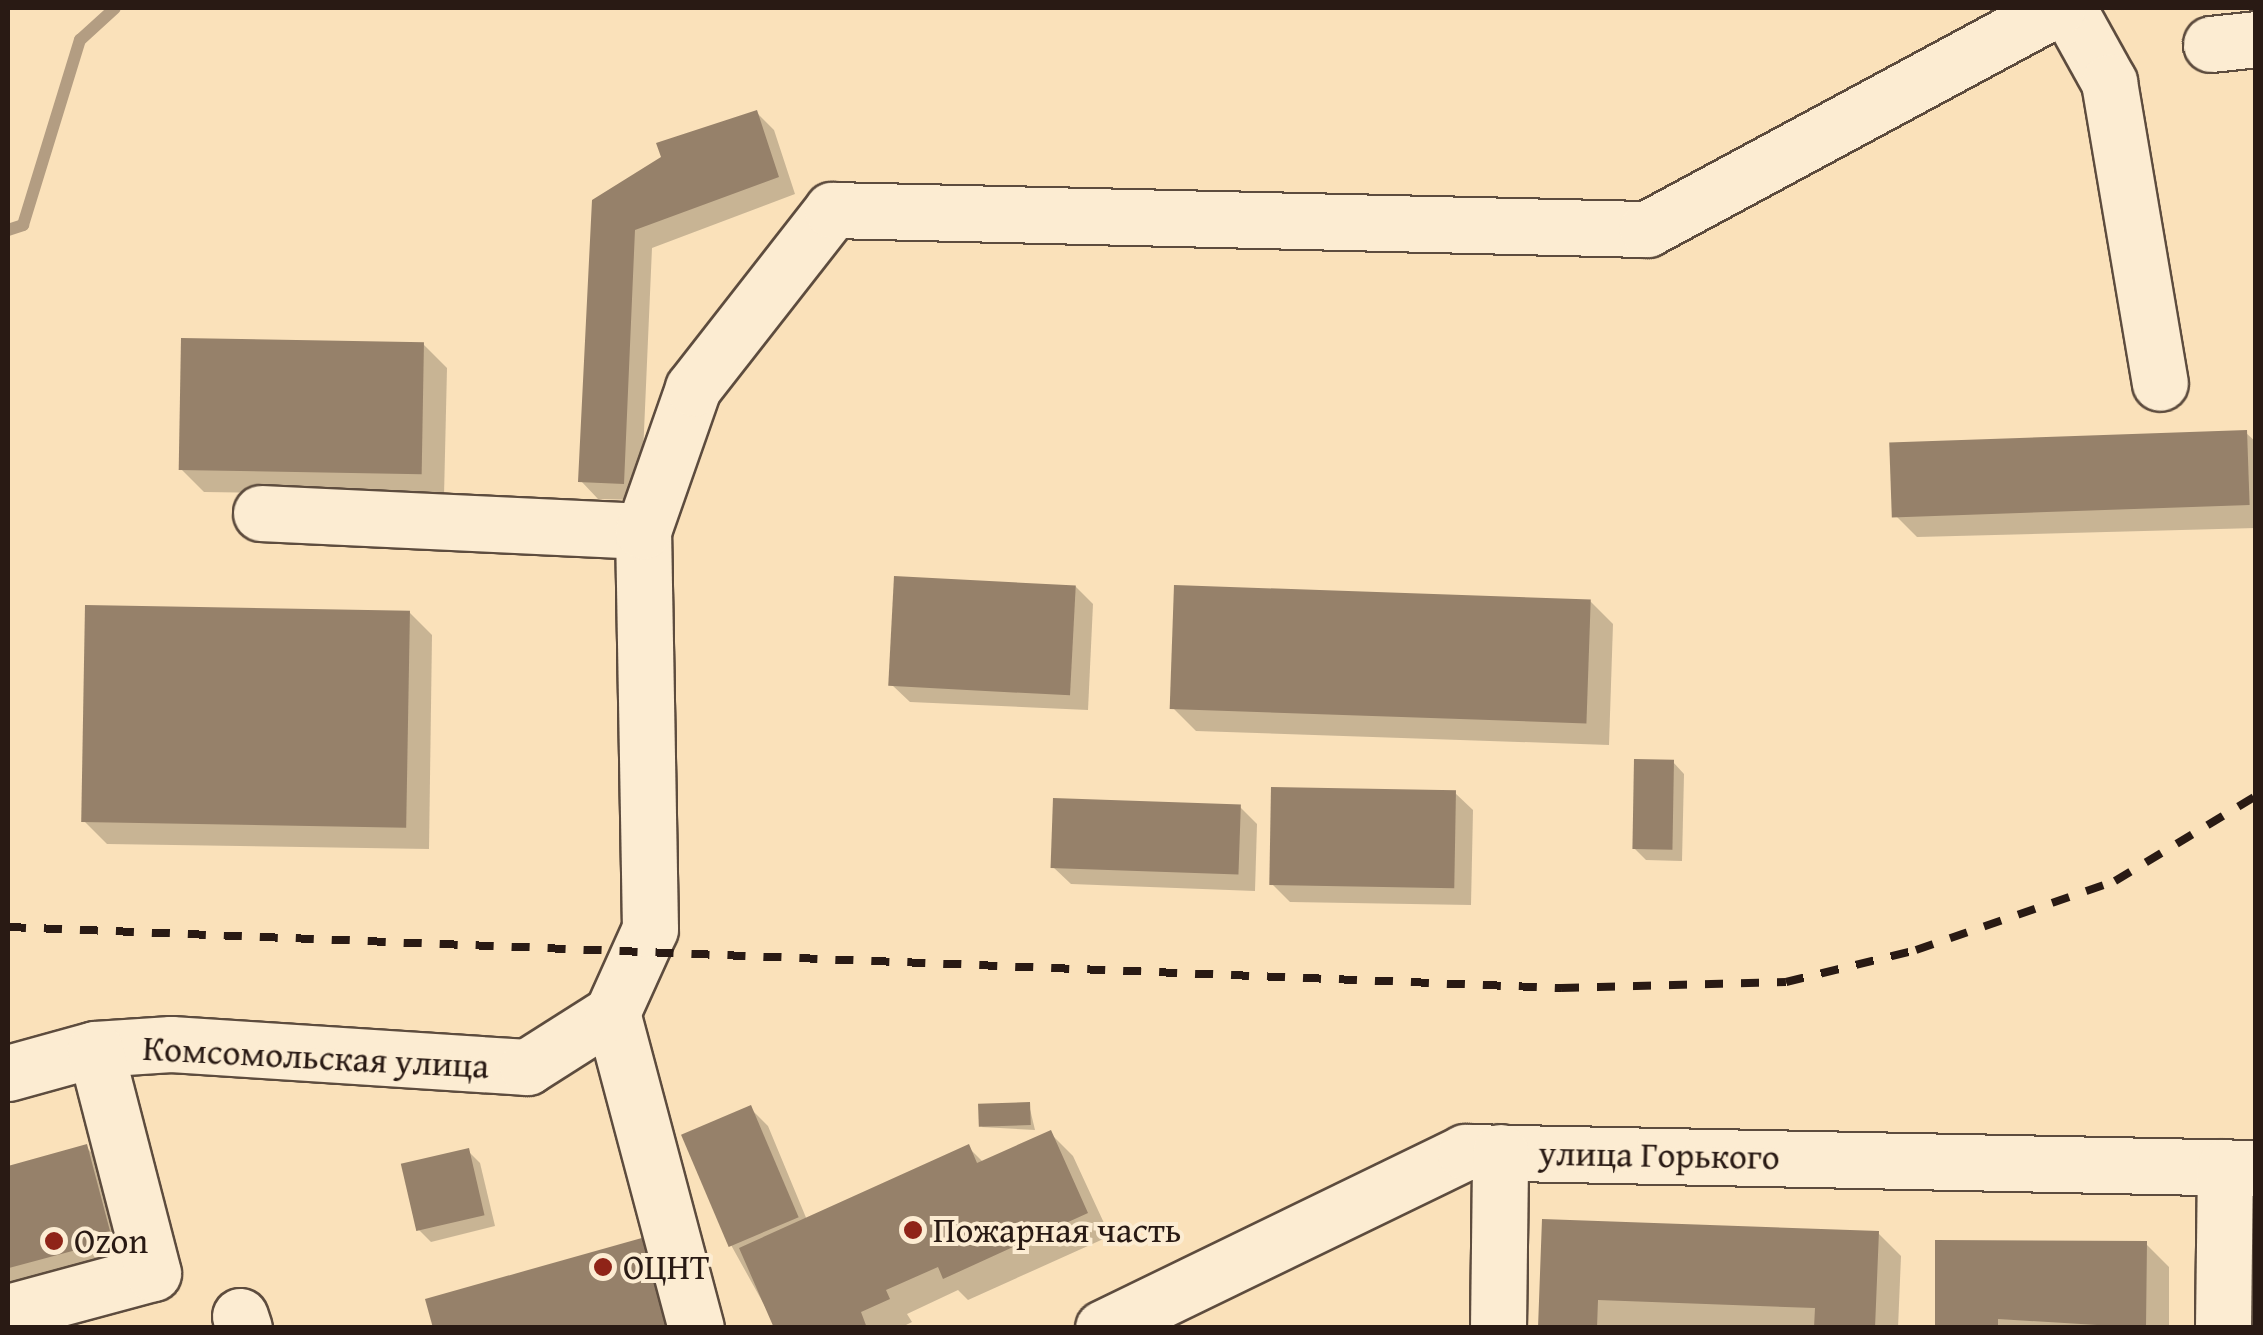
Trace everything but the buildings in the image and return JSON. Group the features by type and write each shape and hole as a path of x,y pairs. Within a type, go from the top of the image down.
{"street":[{"path":"696,1328 612,1013 650,929 642,530 692,388 754,298 832,210 1646,229 2057,8"},
{"path":"2068,8 2109,82 2160,383"},
{"path":"261,512 642,530"},
{"name":"Комсомольская улица","path":"8,1073 96,1049 171,1044 528,1067 612,1013"},
{"path":"8,1312 153,1273 96,1049"},
{"name":"улица Горького","path":"1104,1328 1466,1152 2240,1168"},
{"path":"1498,1328 1500,1152"},
{"path":"2223,1328 2240,1168"}],"waterway":[{"path":"8,230 23,225 80,40 115,8"}],"railway":[{"path":"8,927 1561,988 1786,982 1916,950 2115,881 2256,796"}],"place":[{"name":"Пожарная часть","path":"913,1230"},
{"name":"Ozon","path":"54,1241"},
{"name":"ОЦНТ","path":"603,1267"}]}
